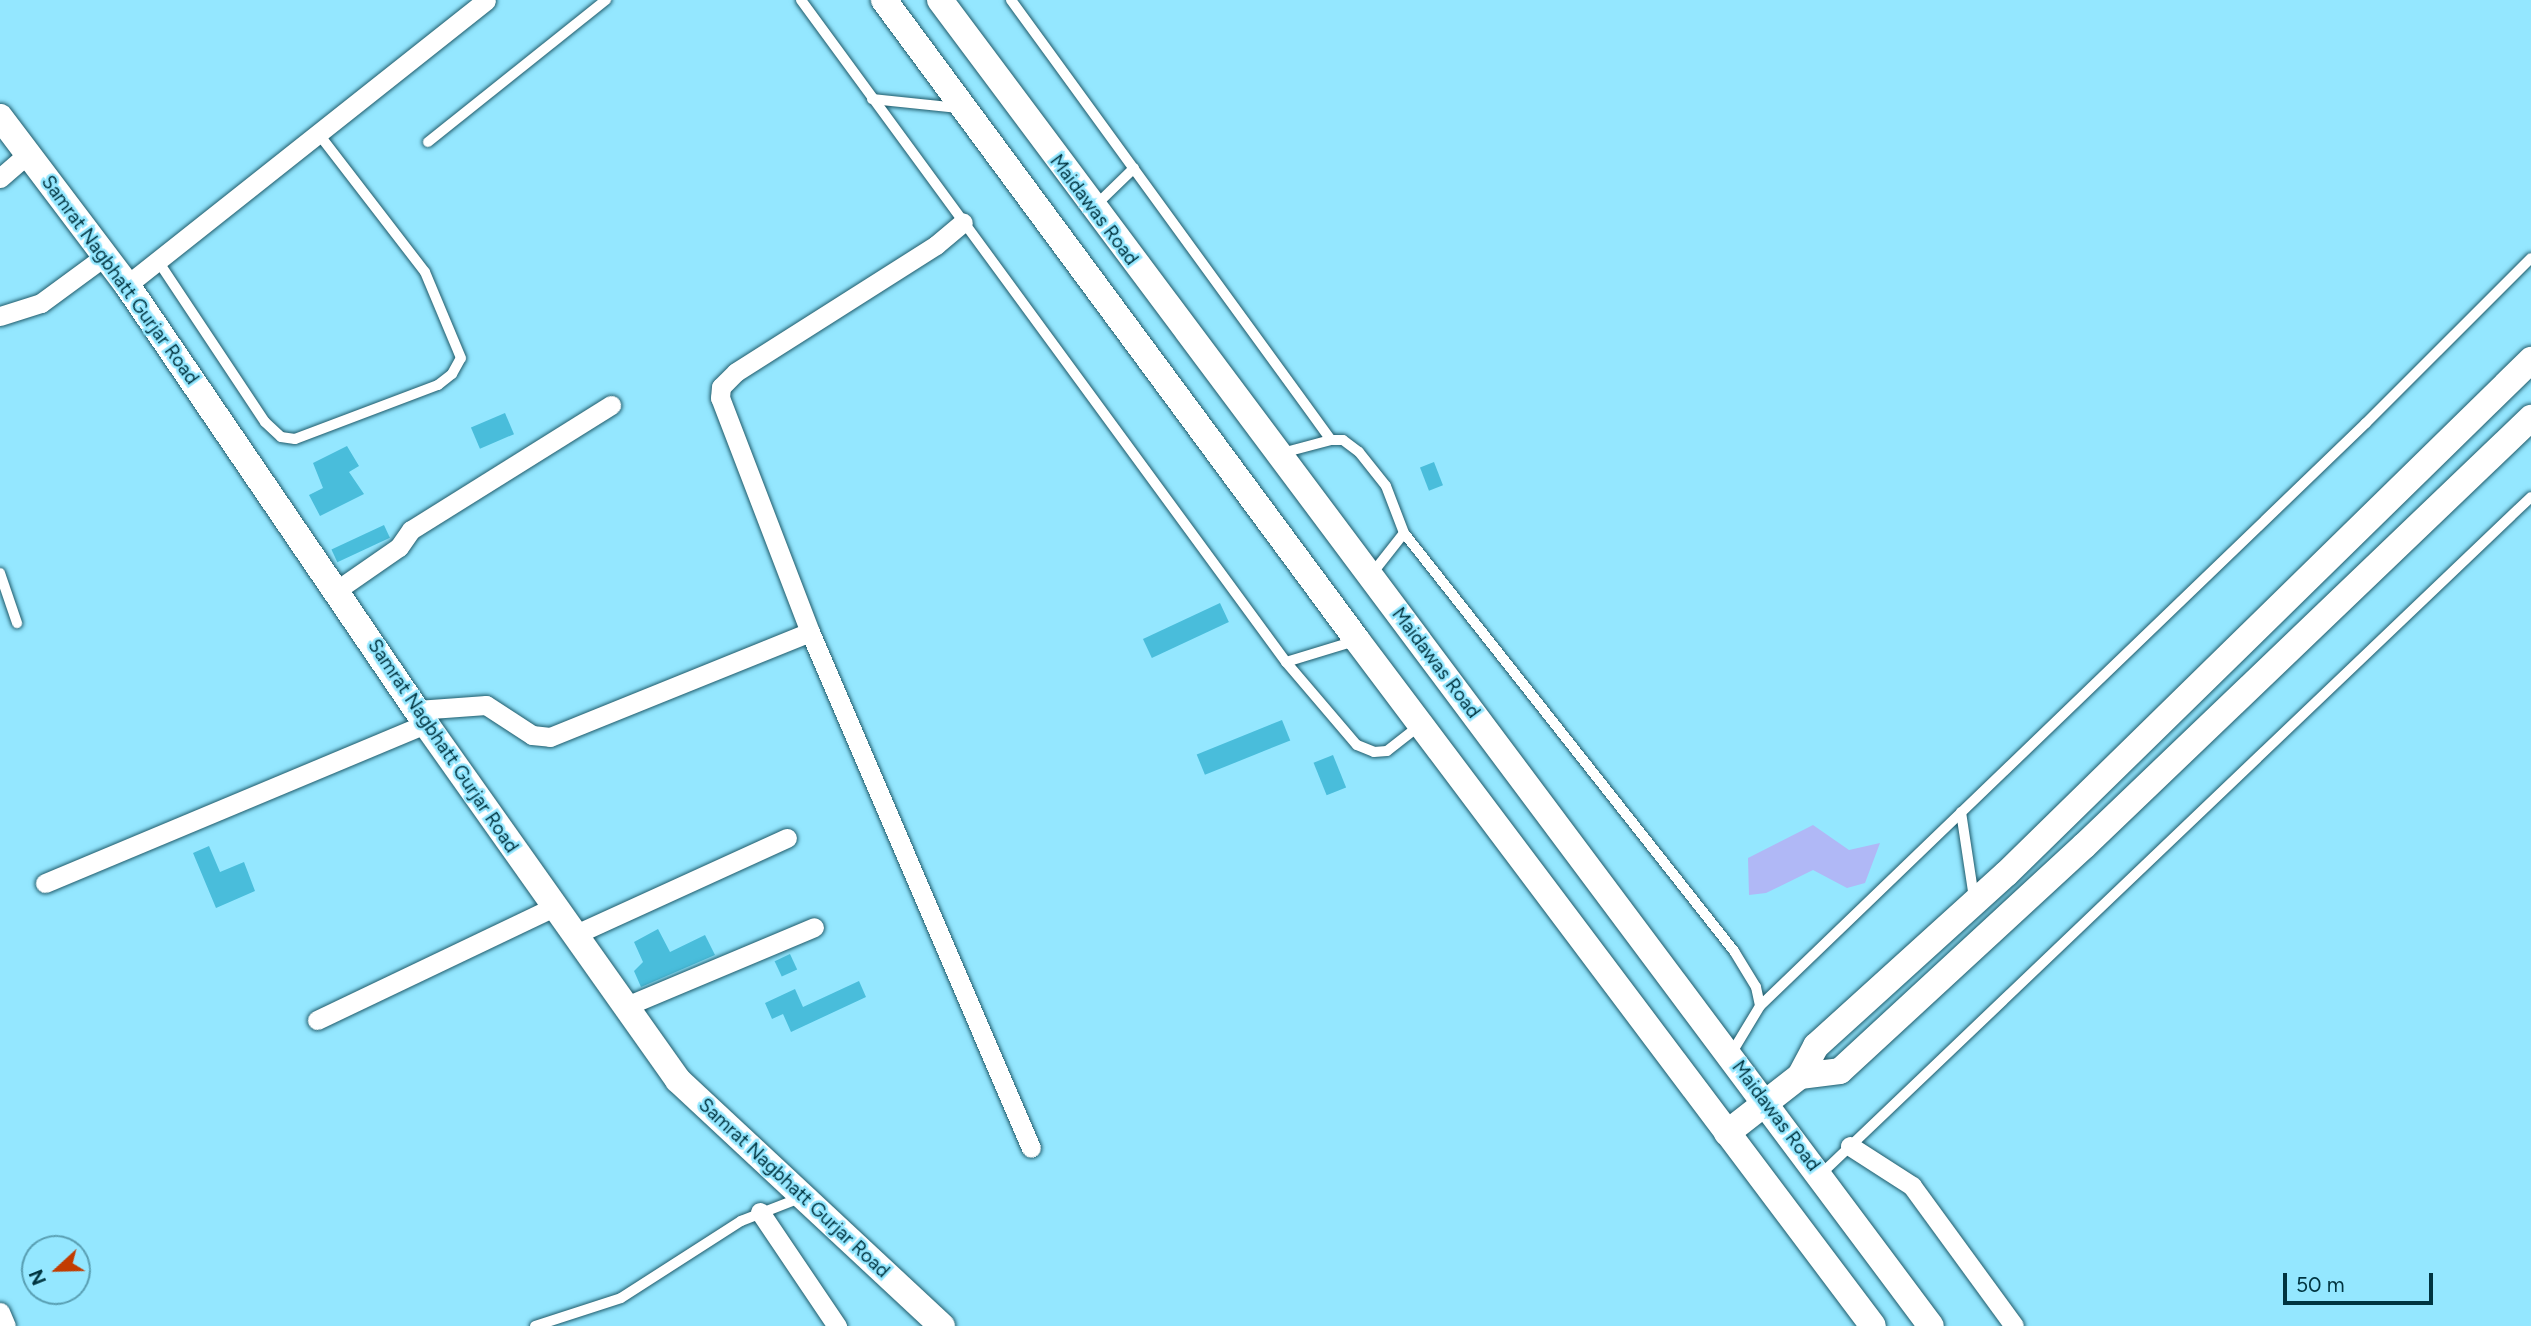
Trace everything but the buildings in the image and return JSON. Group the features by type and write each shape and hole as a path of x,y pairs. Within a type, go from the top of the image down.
{"street":[{"path":"127,285 486,0"},
{"path":"884,0 1357,640 1423,723 1872,1326"},
{"name":"Maidawas Road","path":"940,0 1931,1326"},
{"name":"Samrat Nagbhatt Gurjar Road","path":"0,117 127,285 338,590 421,717 678,1080 942,1326"},
{"path":"0,178 28,154"},
{"path":"963,222 936,245 736,372 721,387 720,398 810,632 1031,1148"},
{"path":"0,316 41,303 105,256"},
{"path":"1801,1076 1816,1046 1975,903 2531,360"},
{"path":"338,590 399,547 411,530 611,405"},
{"path":"1727,1133 1765,1101 1801,1076 1840,1071 2084,846 2531,418"},
{"path":"45,883 421,717 486,705 532,735 550,737 810,632"},
{"path":"574,935 787,838"},
{"path":"317,1020 554,907"},
{"path":"624,1007 814,927"},
{"path":"1850,1146 1912,1186 2014,1326"},
{"path":"760,1212 837,1326"},
{"path":"0,1312 6,1326"}],"lane":[{"path":"428,142 606,0"},
{"path":"801,0 1286,662 1357,745 1374,752 1387,751 1423,723"},
{"path":"1011,0 1331,440"},
{"path":"872,99 963,108"},
{"path":"158,261 265,422 281,437 295,439 438,385 452,374 461,358 425,272 318,133"},
{"path":"1093,208 1134,168"},
{"path":"1731,1055 1760,1006 2367,423 2531,258"},
{"path":"1278,454 1331,440 1343,440 1359,452 1386,486 1404,533 1734,951 1756,987 1760,1006"},
{"path":"1820,1175 2531,497"},
{"path":"1370,576 1404,533"},
{"path":"0,573 17,624"},
{"path":"1286,662 1357,640"},
{"path":"1961,812 1975,903"},
{"path":"535,1326 621,1298 685,1254 760,1212 804,1197"}],"water":[{"path":"1813,825 1849,850 1880,843 1865,883 1847,888 1813,870 1766,893 1749,895 1748,858"}]}
